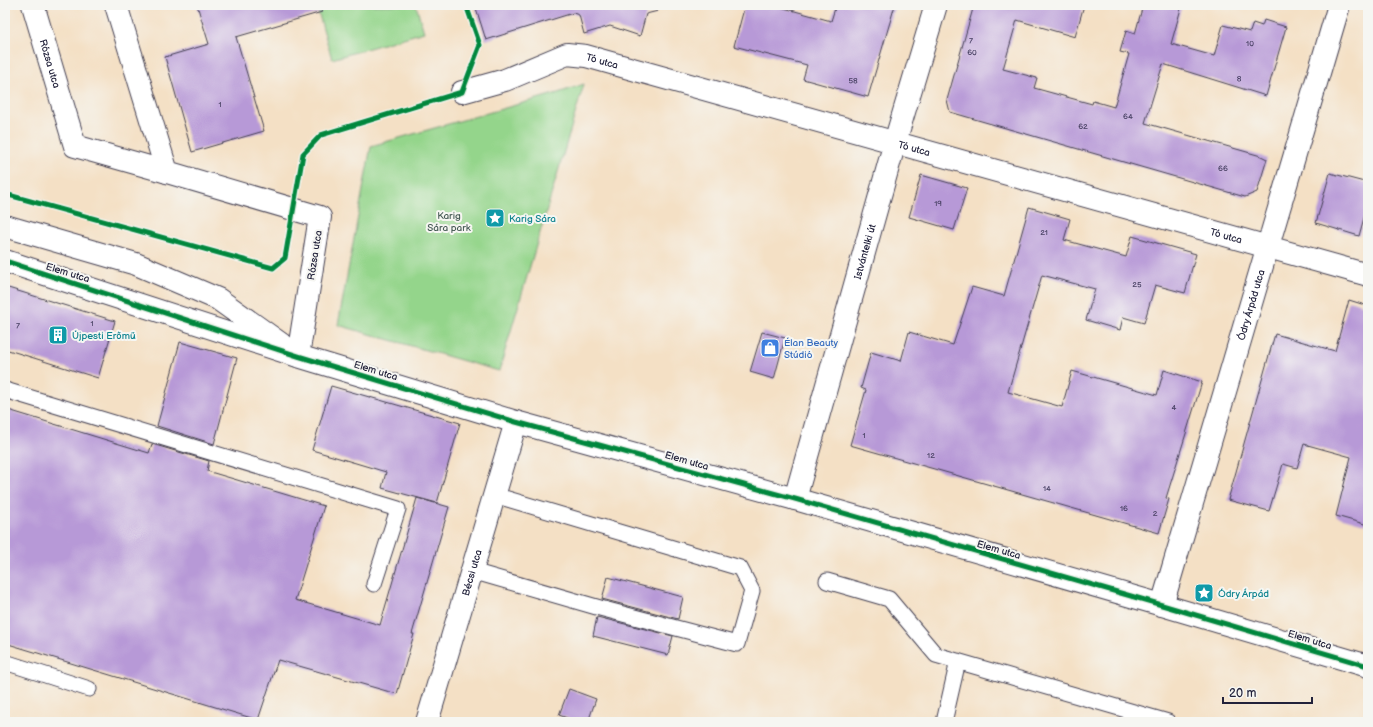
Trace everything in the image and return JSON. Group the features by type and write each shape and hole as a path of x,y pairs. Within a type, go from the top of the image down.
{"street":[{"name":"Rózsa utca","path":"33,5 75,146 320,217 298,356"},
{"path":"116,5 167,172"},
{"name":"Istvántelki út","path":"795,500 895,142 936,5"},
{"name":"Ódry Árpád utca","path":"1162,605 1338,5"},
{"name":"Tó utca","path":"462,92 505,80 567,54 586,56 1368,275"},
{"name":"Elem utca","path":"5,226 136,264 218,299 298,356"},
{"name":"Elem utca","path":"5,262 298,356 516,422 1162,605 1368,666"},
{"name":"Bécsi utca","path":"427,722 516,422"}],"lane":[{"path":"5,390 398,509 374,584"},
{"path":"472,571 600,608 737,644 752,591 740,568 494,496"},
{"path":"827,581 889,599 936,655 1168,722"},
{"path":"944,722 958,661"},
{"path":"5,662 89,689"}],"green space":[{"path":"316,5 416,5 424,32 332,59"},
{"name":"Karig Sára park","path":"584,84 499,371 338,325 371,146 558,93"}],"building":[{"path":"197,5 321,5 322,12 236,37 264,131 192,152 165,57 209,44"},
{"path":"475,5 658,5 658,11 646,14 640,36 610,26 584,34 579,15 573,13 486,40"},
{"path":"745,5 773,5 831,21 836,5 895,5 868,97 803,79 807,65 734,46"},
{"path":"974,5 1084,5 1075,37 1017,20 1003,69 1037,78 1034,88 1092,104 1093,101 1114,107 1129,54 1120,52 1126,31 1135,34 1143,5 1182,5 1171,44 1214,56 1223,25 1250,32 1253,23 1262,26 1264,20 1286,27 1266,96 1163,64 1145,123 1267,159 1257,192 1245,197 950,112 947,100"},
{"path":"1330,173 1368,183 1368,203 1359,236 1316,223"},
{"path":"921,175 967,188 954,230 909,217"},
{"path":"1029,207 1070,219 1064,240 1126,257 1132,236 1196,254 1185,293 1155,285 1144,323 1123,317 1120,330 1086,320 1095,289 1042,275 1008,392 1062,407 1072,371 1157,395 1164,370 1202,382 1166,498 1169,499 1159,533 850,445 866,390 861,388 871,352 901,361 909,332 953,345 972,287 1004,296"},
{"name":"Újpesti Erőmű","path":"5,287 115,321 98,378 5,349"},
{"path":"1349,300 1368,306 1368,525 1336,516 1351,457 1304,444 1297,468 1283,464 1269,511 1228,500 1275,334 1335,351"},
{"name":"Élan Beauty Stúdió","path":"762,332 785,338 774,379 750,372"},
{"path":"180,342 237,358 214,444 157,426"},
{"path":"331,386 460,423 437,503 382,488 386,472 312,450"},
{"path":"5,409 149,453 152,444 209,461 207,471 324,506 295,600 380,625 417,498 449,507 412,634 414,634 397,694 278,660 258,720 5,643"},
{"path":"608,577 683,597 678,619 602,599"},
{"path":"597,617 673,636 668,655 593,636"},
{"path":"569,689 596,699 588,722 578,722 559,715"}],"cycle path":[{"path":"5,194 273,268 285,258 303,154 321,135 462,92 480,45 466,5"},
{"path":"5,261 298,356 516,422 795,499 1368,666"}],"place":[{"name":"Karig Sára","path":"495,218"},
{"name":"Újpesti Erőmű","path":"58,335"},
{"name":"Élan Beauty Stúdió","path":"770,348"},
{"name":"Ódry Árpád","path":"1204,593"}]}
